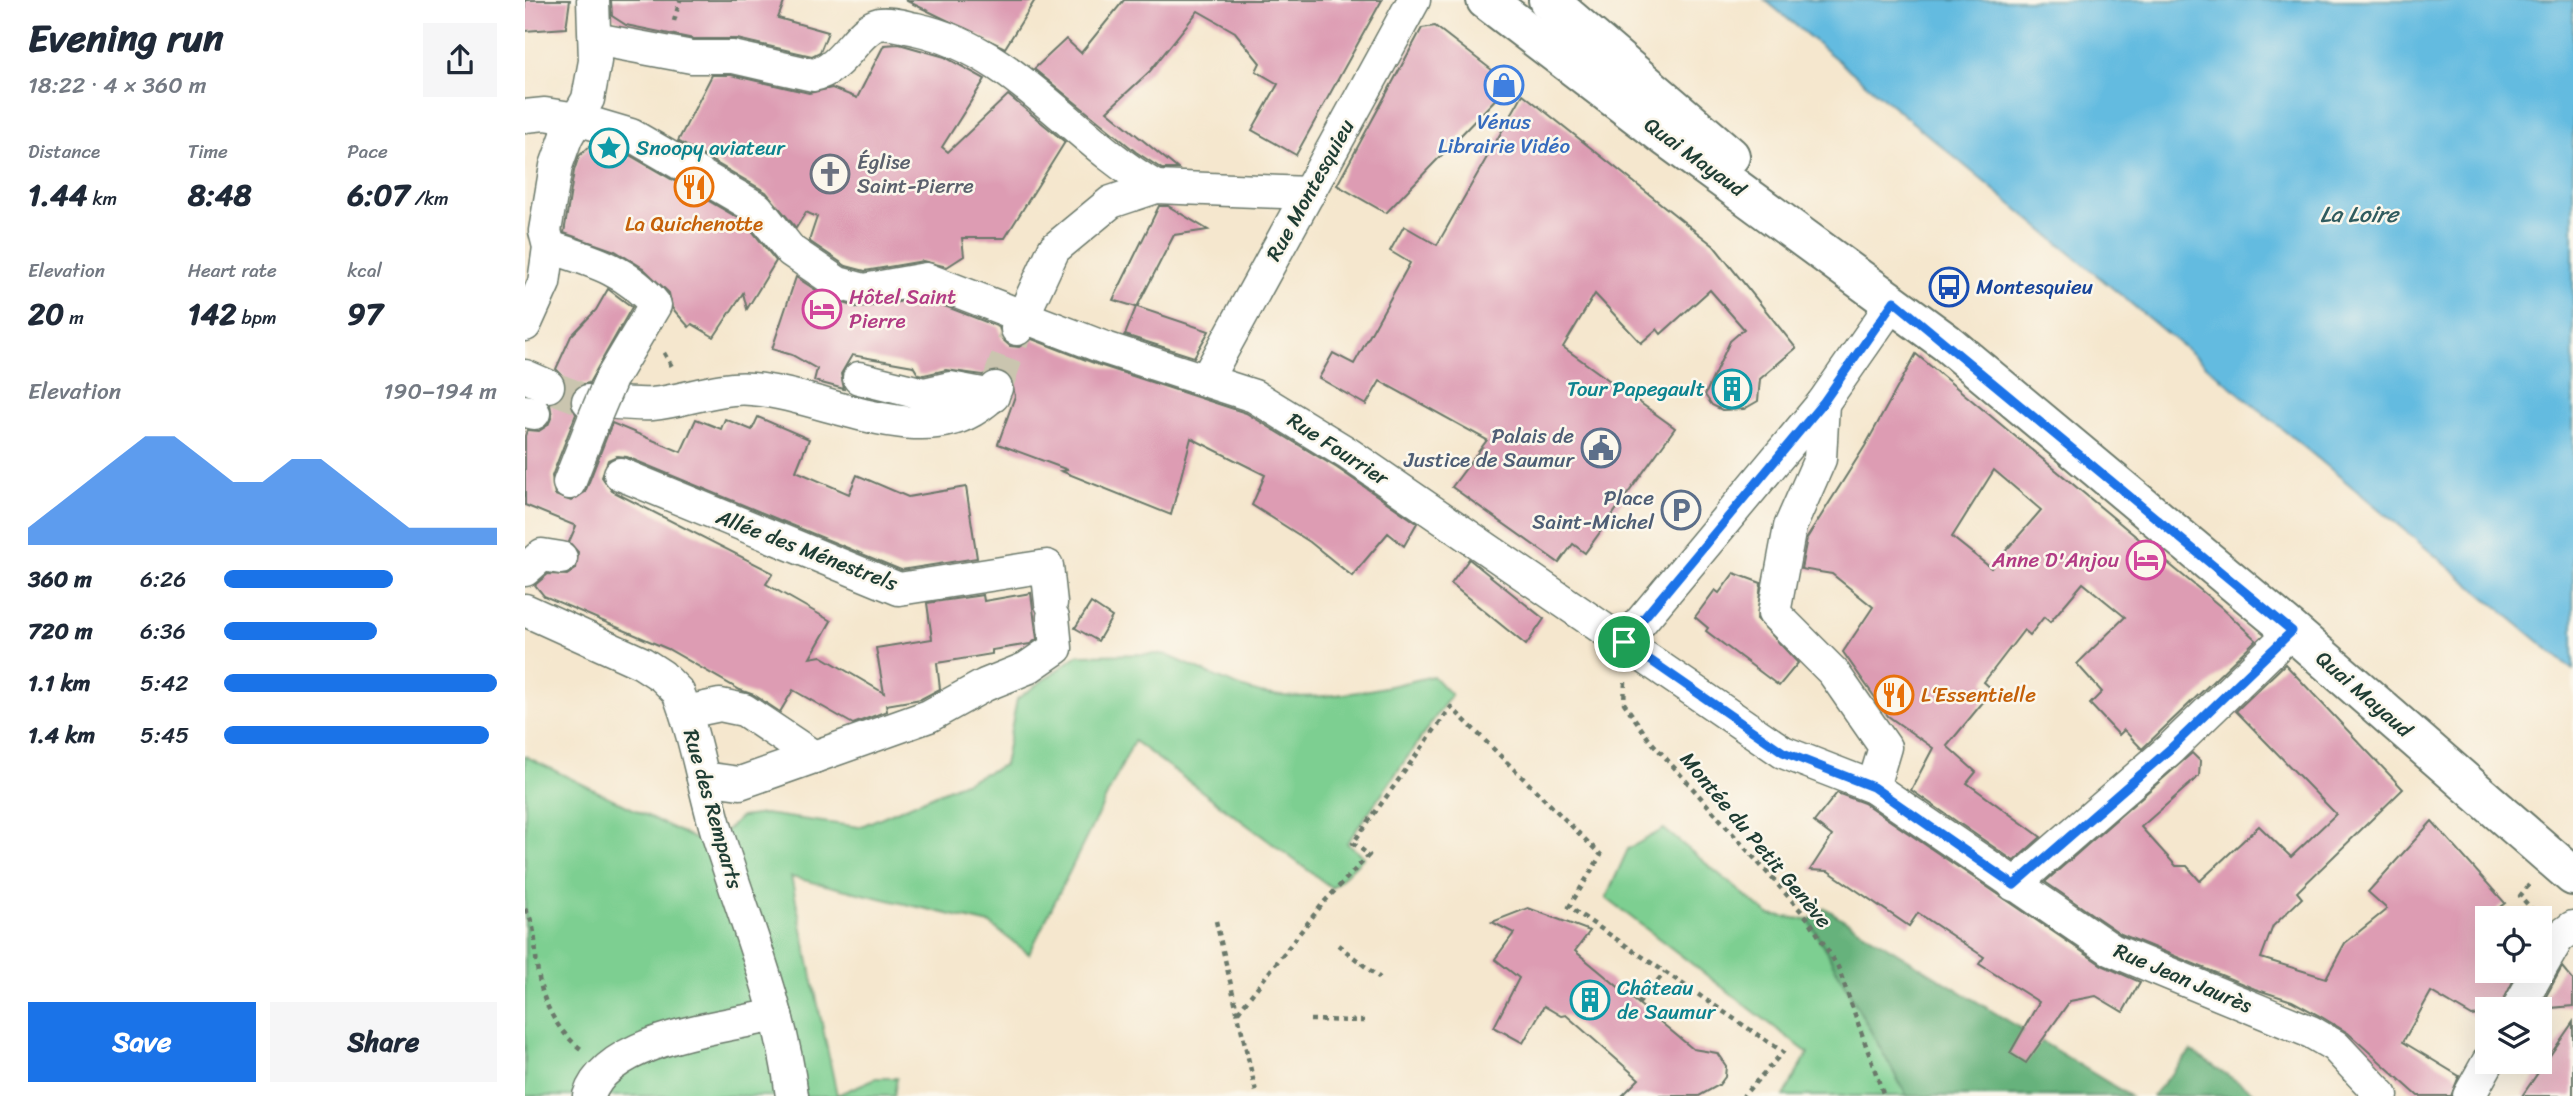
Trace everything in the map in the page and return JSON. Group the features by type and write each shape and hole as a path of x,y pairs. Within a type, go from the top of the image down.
{"main road":[{"name":"Quai Mayaud","path":"1548,0 1894,301 2292,631 2573,876"},
{"name":"Quai Mayaud","path":"1493,4 1667,138 1894,301"}],"street":[{"path":"525,326 544,283 549,247 545,231 550,194 566,138 588,99 595,61 593,0"},
{"name":"Rue Montesquieu","path":"1206,380 1414,0"},
{"path":"595,39 692,57 733,57 813,75 822,74 852,50 867,30 879,24 940,34 1009,70 1101,150 1156,187"},
{"name":"Rue Fourrier","path":"525,116 545,114 577,119 631,135 757,208 791,251 838,283 864,289 926,279 1019,322 1254,396 1347,453 1633,648"},
{"path":"1019,322 1054,249 1111,202 1156,187 1309,193"},
{"path":"549,247 608,267 640,286 655,305 591,410"},
{"path":"1633,648 1823,403 1894,301"},
{"path":"591,410 653,404 688,395 750,388 790,394 900,422 932,424 963,417 994,392 950,388 924,394 859,379"},
{"path":"1823,403 1820,459 1790,527 1774,614 1833,672 1885,747 1873,787"},
{"name":"Allée des Ménestrels","path":"591,410 592,468 899,589 1047,566 1056,648 1027,668 985,685 929,716 814,757"},
{"path":"525,569 542,555 561,558"},
{"name":"Rue des Remparts","path":"525,610 623,643 678,692 776,1015 787,1059 792,1096"},
{"path":"2014,885 2170,749 2292,631"},
{"name":"Rue Jean Jaurès","path":"1633,648 1783,752 1873,787 2112,950 2311,1032 2335,1046 2382,1096"},
{"path":"686,712 720,705 744,710 814,757"},
{"path":"703,778 740,783 814,757"},
{"path":"2552,948 2558,938 2573,927"},
{"path":"589,1096 604,1069 639,1049 662,1041 776,1015"},
{"path":"2469,1096 2481,1074"}],"path":[{"path":"643,324 670,360 688,395"},
{"name":"Montée du Petit Genève","path":"1633,648 1625,677 1624,703 1648,738 1809,920 1838,967 1884,1096"},
{"path":"1238,1012 1324,902 1369,855 1353,843 1451,707 1601,855 1569,907 1783,1052 1743,1096"},
{"path":"525,909 534,930 539,978 548,1010 572,1042 604,1069"},
{"path":"1216,921 1257,1096"},
{"path":"1338,945 1380,978"},
{"path":"1638,1003 1665,972"},
{"path":"1310,1020 1364,1021"}],"green space":[{"path":"1164,654 1229,682 1266,694 1329,696 1433,676 1451,695 1347,843 1364,857 1332,888 1134,741 1029,954 990,924 791,877 837,1095 876,1078 897,1078 894,1096 525,1096 525,756 709,846 741,817 764,814 859,827 1004,765 1017,699 1078,655"},
{"path":"1664,829 1769,915 1809,920 1907,1096 1784,1096 1808,1053 1606,898 1628,849"},
{"path":"1825,908 2130,1096 1907,1096 1809,920"},
{"path":"2191,1051 2259,1096 2152,1096"}],"water":[{"name":"La Loire","path":"1765,0 2573,0 2573,670"}],"building":[{"path":"525,0 570,0 566,28 525,31"},
{"path":"611,0 785,0 778,18 828,32 820,52 812,56 737,39 694,39 626,25 612,16"},
{"path":"905,0 1035,0 1005,48"},
{"path":"1124,0 1382,0 1296,155 1252,130 1278,84 1256,71 1260,63 1235,32 1198,11 1150,71 1107,111 1178,169 1162,169 1136,152 1034,69 1066,39 1081,53"},
{"path":"1435,26 1510,84 1386,213 1337,185 1422,28"},
{"name":"Église Saint-Pierre","path":"899,44 945,57 985,79 942,147 948,152 1008,95 1065,142 1005,238 962,238 964,256 947,267 923,261 865,271 846,266 809,241 817,217 806,212 796,228 766,192 678,141 712,75 731,75 809,93 832,88 857,98 884,45"},
{"path":"1523,94 1714,246 1796,348 1760,379 1758,401 1744,409 1722,410 1712,405 1705,395 1730,341 1744,329 1710,290 1661,334 1657,329 1641,343 1595,294 1563,347 1675,428 1585,553 1573,544 1559,563 1452,487 1487,440 1380,381 1366,405 1319,378 1333,353 1354,364 1410,263 1390,251 1404,226 1437,245"},
{"path":"593,143 624,152 745,222 776,261 747,309 743,293 714,337 692,324 689,327 672,308 669,293 643,268 615,251 564,233 574,171 579,156"},
{"path":"1159,206 1168,206 1208,230 1174,235 1137,307 1209,331 1194,357 1125,335 1136,307 1113,300"},
{"path":"796,277 828,298 859,308 924,298 999,327 1002,339 1010,346 1019,347 1032,339 1099,365 1246,413 1337,468 1417,523 1404,546 1388,533 1352,576 1310,542 1252,505 1265,475 1191,438 1171,515 1061,471 1068,470 998,444 1015,396 1011,378 1003,371 994,370 983,375 946,370 924,375 918,374 913,366 852,355 841,374 844,389 814,381 817,369 792,355 772,349"},
{"path":"608,289 632,307 589,383 579,385 572,392 570,401 576,414 552,476 555,495 571,501 585,492 612,423 681,452 696,419 721,429 725,419 752,430 758,417 809,439 796,471 849,494 857,475 908,497 966,487 977,558 901,570 627,457 617,456 608,460 602,477 612,491 773,573 766,584 831,621 810,658 821,656 884,693 876,648 932,639 927,603 983,595 984,601 1031,593 1037,639 1030,644 992,650 992,654 937,663 940,689 921,699 886,705 887,711 853,724 793,690 780,712 668,649 544,596 535,585 548,574 567,575 576,569 578,552 569,542 576,526 525,505 525,436 527,430 539,431 548,425 552,416 550,404 559,400 566,385 563,376 556,369 571,336 596,310"},
{"path":"1916,354 2221,607 2256,640 2142,749 2124,730 2119,735 2090,704 2102,692 2077,664 2125,617 2083,583 2050,622 2044,617 2030,635 2024,630 1984,682 1993,690 1947,746 1976,772 1967,783 2041,837 2014,861 1911,790 1933,748 1888,716 1843,652 1873,607 1832,574 1801,569 1807,538 1865,446","holes":["1994,470 2041,510 1991,568 1952,537"]},
{"path":"1469,559 1544,619 1526,645 1451,584"},
{"path":"1734,573 1761,583 1757,619 1798,663 1779,686 1706,631 1708,628 1695,617 1715,590 1719,593"},
{"path":"1091,603 1112,617 1098,641 1075,628"},
{"path":"2285,664 2403,789 2297,892 2302,898 2273,926 2261,958 2326,978 2345,943 2387,909 2368,892 2432,821 2505,903 2501,906 2475,906 2475,983 2512,983 2505,997 2475,997 2475,1016 2472,1016 2431,992 2403,1042 2459,1076 2451,1096 2418,1096 2348,1033 2320,1016 2292,1001 2255,989 2121,934 2045,882 2192,753 2200,761 2199,776 2141,827 2176,866 2187,866 2200,881 2259,826 2291,857 2336,814 2236,711"},
{"path":"1837,793 1864,803 2102,965 2140,982 2123,1012 2096,996 2070,1001 2026,1063 2010,1053 2039,1002 1979,964 1984,957 1918,913 1909,926 1828,871 1810,870 1832,836 1814,822"},
{"name":"Château de Saumur","path":"1528,908 1590,931 1575,951 1693,1049 1717,1053 1726,1066 1725,1077 1719,1085 1699,1096 1622,1096 1639,1079 1566,1015 1561,1016 1544,1006 1523,1043 1494,1027 1519,978 1495,959 1514,933 1492,922"},
{"path":"2562,967 2573,980 2573,1006 2552,1008 2552,997 2546,997"},
{"path":"2573,1022 2573,1096 2522,1096 2537,1074 2552,1074 2552,1052"}],"tunnel":[{"path":"996,388 1017,329"},
{"path":"548,386 588,401"}],"place":[{"name":"Vénus Librairie Vidéo","path":"1504,85"},
{"name":"Snoopy aviateur","path":"609,148"},
{"name":"Église Saint-Pierre","path":"830,174"},
{"name":"La Quichenotte","path":"694,187"},
{"name":"Montesquieu","path":"1949,287"},
{"name":"Hôtel Saint Pierre","path":"822,309"},
{"name":"Tour Papegault","path":"1732,389"},
{"name":"Palais de Justice de Saumur","path":"1601,448"},
{"name":"Place Saint-Michel","path":"1681,510"},
{"name":"Anne D'Anjou","path":"2146,560"},
{"name":"L‘Essentielle","path":"1894,695"},
{"name":"Château de Saumur","path":"1590,1000"}],"route":[{"path":"1894,301 2292,631 2170,749 2014,885 1873,787 1783,752 1624,642 1823,403 1894,301"}]}
